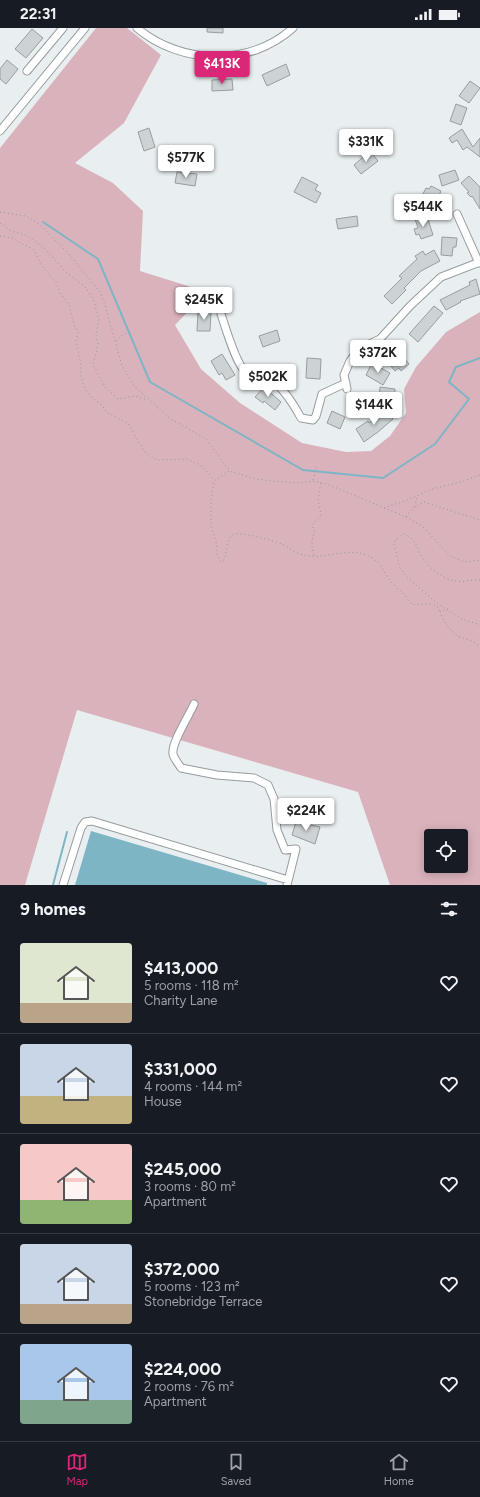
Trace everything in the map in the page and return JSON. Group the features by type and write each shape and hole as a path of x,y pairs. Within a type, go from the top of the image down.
{"street":[{"path":"27,72 63,28"},
{"path":"0,131 85,28"},
{"path":"137,28 162,45 185,53 218,56 237,55 259,48 273,42 293,28"},
{"path":"221,314 240,364 245,371 266,376 284,391 293,401 301,418 313,420 316,416 322,394 346,386 344,375 350,361 360,349 380,339 410,306 441,277 480,263 456,214"},
{"path":"63,885 81,828 85,822 92,821 288,883 296,849 285,850 277,830 274,799 268,785 254,778 217,775 181,768 173,755 173,743 188,718 194,704"}],"path":[{"path":"0,212 26,216 39,224 68,253 100,292 116,341 118,354 127,376 135,387 171,418 206,439 230,470 257,479 300,483 312,481 321,482 406,516 422,526 450,556 465,562 480,560"},
{"path":"0,223 11,231 28,236 44,248 66,272 85,287 93,298 99,320 96,336 98,344 93,365 105,387 118,399 135,396 150,401"},
{"path":"0,236 12,238 34,250 41,265 56,282 60,294 69,305 74,325 78,332 76,341 82,365 83,382 85,389 92,398 102,405 106,412 116,419 129,424 145,452 157,460 187,459 202,466 214,481"},
{"path":"116,341 122,335 132,332"},
{"path":"312,481 316,466"},
{"path":"230,470 214,481 211,500 211,525 217,545 217,555 221,562 224,560 230,537 233,534 240,533 280,543 302,555 349,552 371,557 383,567 393,585 403,593 410,604 415,605 427,602 431,603 439,608 442,620 458,636 475,642 480,647"},
{"path":"384,508 432,489 461,482 480,475"},
{"path":"314,555 311,546 315,532 312,525 321,515 318,499 321,482"},
{"path":"415,507 417,496"},
{"path":"406,516 415,507 424,502 480,520"},
{"path":"480,580 468,582 454,581 433,570 424,560 411,537 404,534 400,535 396,539 394,545 400,568 408,578 438,604 462,619 480,624"},
{"path":"440,612 448,609"}],"shaded area":[{"path":"96,28 127,28 161,55 124,123 75,163 113,183 143,211 140,271 207,292 175,325 201,369 240,403 302,443 346,452 371,451 390,436 406,413 404,389 416,367 446,332 480,312 480,885 390,885 358,792 77,710 25,885 0,885 0,148"}],"water":[{"path":"91,831 267,883 267,885 75,885"}],"building":[{"path":"207,28 223,28 223,33 207,32"},
{"path":"32,29 43,38 26,58 15,49"},
{"path":"7,60 18,69 6,84 0,79 0,69"},
{"path":"286,64 290,75 267,86 262,75"},
{"path":"232,79 233,90 212,91 212,80"},
{"path":"470,81 480,88 469,103 459,96"},
{"path":"456,104 467,108 461,125 450,121"},
{"path":"149,128 155,147 144,151 138,132"},
{"path":"462,129 473,147 480,138 480,157 467,147 463,150 457,140 452,143 449,138"},
{"path":"370,151 378,161 361,174 354,165"},
{"path":"455,170 459,180 442,186 439,175"},
{"path":"177,172 197,174 195,186 175,183"},
{"path":"469,176 480,187 480,209 472,196 471,197 467,193 469,192 461,183"},
{"path":"302,177 318,185 315,190 321,193 316,203 294,192"},
{"path":"431,186 441,191 433,209 423,204 427,196 423,194 426,188 429,189"},
{"path":"357,216 358,226 338,229 336,219"},
{"path":"427,216 433,235 421,239 419,234 416,235 414,229 418,228 415,219"},
{"path":"442,237 457,238 456,247 453,247 452,256 441,255"},
{"path":"434,250 440,261 421,271 404,288 406,290 392,304 384,296 402,278 399,276 417,259 415,256 423,251 425,255"},
{"path":"476,279 480,294 460,301 461,302 446,310 440,300 470,285 469,282"},
{"path":"434,306 443,313 418,342 409,334"},
{"path":"198,311 211,312 210,331 197,331"},
{"path":"277,330 280,341 263,347 259,336"},
{"path":"398,351 409,364 401,371 399,368 395,371 387,361"},
{"path":"222,354 235,375 226,380 222,373 219,375 211,361"},
{"path":"307,358 321,359 320,379 306,378"},
{"path":"372,363 390,373 383,385 366,375"},
{"path":"264,387 281,402 275,410 264,401 263,403 255,397"},
{"path":"380,387 395,389 394,404 379,403"},
{"path":"385,410 393,419 364,442 356,429 368,421 369,423"},
{"path":"332,411 345,417 340,429 327,423"},
{"path":"296,822 320,827 315,844 292,835"}],"waterway":[{"path":"43,222 98,259 150,382 303,470 383,478 435,444 469,399 449,382 456,367 480,358"},
{"path":"53,885 67,832"}]}
